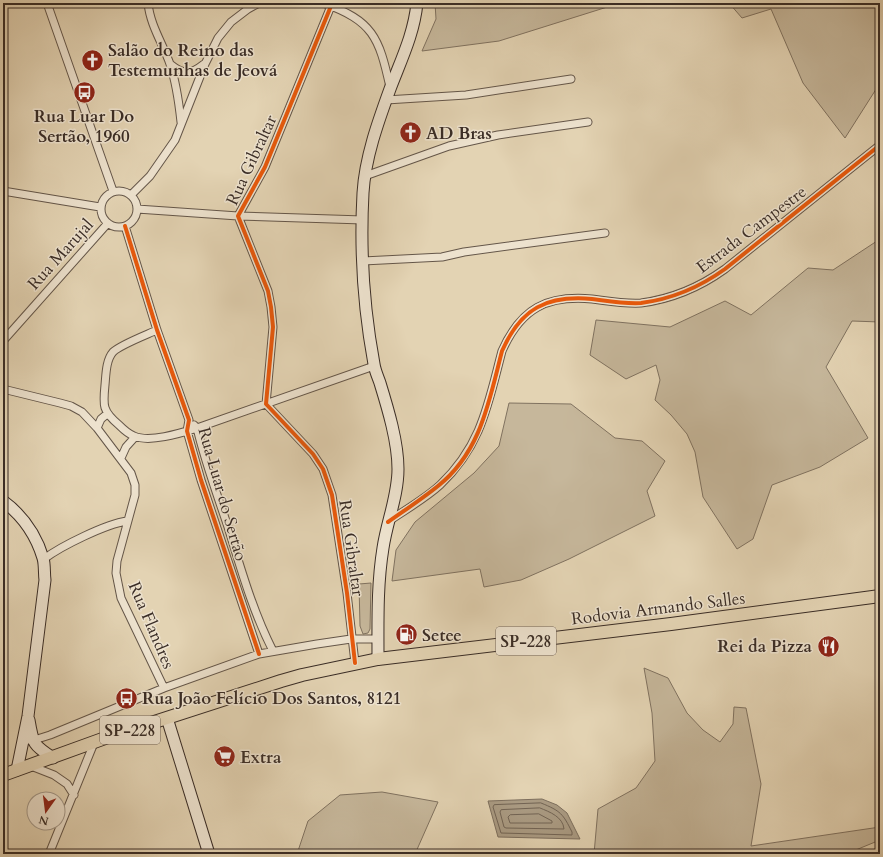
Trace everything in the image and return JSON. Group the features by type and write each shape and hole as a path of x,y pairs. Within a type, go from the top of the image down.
{"main road":[{"name":"Rodovia Armando Salles","path":"3,775 167,718 290,678 355,663 671,624 880,596"}],"street":[{"path":"47,3 112,191"},
{"path":"148,3 151,17 161,45 170,64 178,98 181,122"},
{"path":"131,195 150,176 175,140 211,49 223,31 238,16 260,3"},
{"path":"323,3 346,12 369,29 382,56 390,88"},
{"path":"378,659 377,610 379,576 383,546 396,490 398,469 396,446 380,383 374,366 365,299 363,261 363,192 365,176 376,131 390,88 414,26 417,3"},
{"name":"Rua Gibraltar","path":"331,6 265,167 238,216 268,291 271,307 273,327 266,404 313,454 323,469 332,495 355,663"},
{"path":"170,64 178,70 185,72 193,72 205,64"},
{"path":"386,100 466,95 571,80"},
{"path":"365,176 449,146 498,135 588,122"},
{"name":"Estrada Campestre","path":"388,522 439,486 461,462 474,441 484,419 502,351 506,342 511,332 528,314 540,305 556,299 571,298 619,303 640,303 672,296 712,279 880,145"},
{"path":"122,190 131,195 136,202 137,209 131,222 124,226 116,227 108,223 103,218 100,207 104,197 112,191 122,190"},
{"path":"3,192 100,207"},
{"path":"137,209 238,216 363,220"},
{"name":"Rua Marujal","path":"3,341 108,223"},
{"name":"Rua Luar do Sertão","path":"124,226 157,330 189,420 188,431 201,480 259,654"},
{"path":"363,261 442,257 464,252 605,233"},
{"path":"157,330 117,349 110,357 108,364 104,399 107,414 128,433 135,437 154,438 188,431 374,366"},
{"name":"Rua Flandres","path":"3,389 71,406 82,412 97,428 131,473 135,485 135,495 116,561 116,573 122,598 164,688"},
{"path":"97,428 101,419 107,414"},
{"name":"Rua Luar do Sertão","path":"189,420 197,428 205,458 260,623 273,651"},
{"path":"121,458 126,447 135,437"},
{"path":"3,501 24,521 34,535 44,559 45,580 28,716 21,744 17,770"},
{"path":"44,559 72,543 100,530 120,522 127,521"},
{"path":"236,582 245,578"},
{"path":"21,744 50,735 164,688 259,654 351,639 378,638"},
{"path":"28,716 33,740 41,750 53,758"},
{"path":"167,718 209,854"},
{"path":"49,854 94,743"},
{"path":"31,766 54,775 67,784 74,795"},
{"path":"874,854 880,851"}],"shaded area":[{"path":"435,3 620,3 499,41 422,51 436,19"},
{"path":"729,3 880,3 880,83 845,138 803,83 771,9 742,18"},
{"path":"880,239 880,322 852,321 826,367 868,438 820,467 772,485 753,539 737,549 703,497 695,452 687,434 671,415 655,400 660,380 656,365 626,379 590,355 596,320 670,327 725,301 751,315 808,268 833,270"},
{"path":"509,403 571,404 615,438 642,441 665,461 647,491 655,516 569,559 521,580 484,587 480,569 392,581 396,550 415,522 474,473 499,446"},
{"path":"371,583 370,629 368,633 363,634 360,626 359,584"},
{"path":"644,668 668,678 687,713 703,730 720,742 733,724 734,707 746,708 761,784 751,846 880,827 880,840 846,854 594,854 598,809 636,788 655,761 652,713"},
{"path":"382,792 438,802 415,854 297,854 308,821 340,795"}],"water":[{"path":"542,799 557,805 567,813 580,839 498,837 488,801"}],"cycle path":[{"path":"331,6 265,167 238,216 268,291 271,307 273,327 266,404 313,454 323,469 332,495 347,593 355,663"},
{"path":"388,522 438,486 453,472 464,458 474,442 481,424 493,388 502,351 509,336 518,324 537,307 549,302 576,298 622,303 641,303 664,299 696,287 725,269 880,145"},
{"path":"125,226 157,330 189,420 187,431 201,480 259,654"}],"place":[{"name":"Salão do Reino das Testemunhas de Jeová","path":"92,60"},
{"name":"Rua Luar Do Sertão, 1960","path":"84,92"},
{"name":"AD Bras","path":"410,133"},
{"name":"Setee","path":"406,635"},
{"name":"Rei da Pizza","path":"828,646"},
{"name":"Rua João Felício Dos Santos, 8121","path":"127,698"},
{"name":"Extra","path":"224,757"}]}
